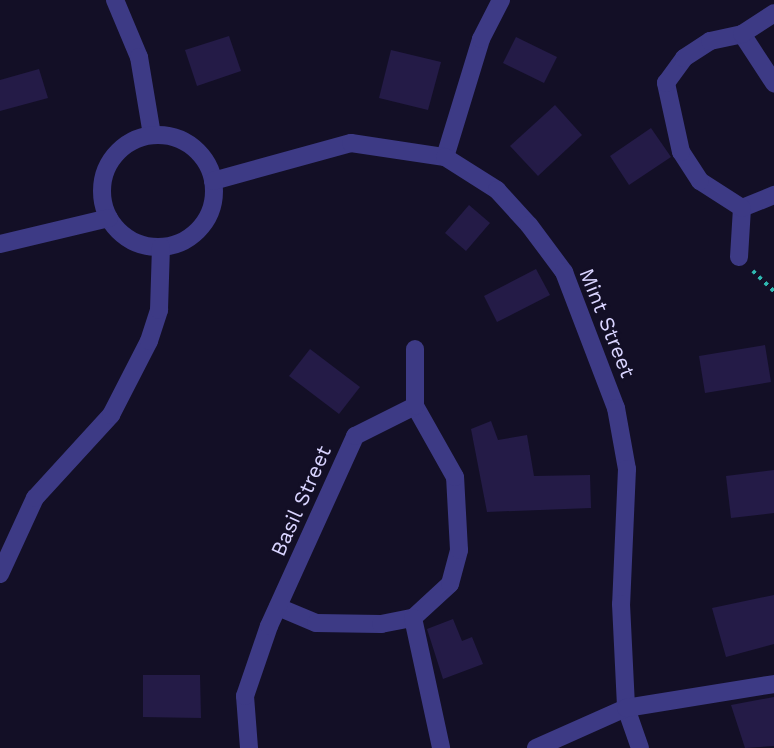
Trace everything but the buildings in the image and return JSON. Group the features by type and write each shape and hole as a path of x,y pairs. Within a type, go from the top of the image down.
{"street":[{"path":"115,0 139,57 152,135"},
{"path":"445,157 477,50 501,0"},
{"path":"742,208 700,181 681,152 666,83 684,58 710,41 742,34 774,13"},
{"path":"742,34 774,83"},
{"path":"152,135 185,142 198,152 213,181 202,226 161,247 131,240 108,218 102,192 108,165 127,145 152,135"},
{"name":"Mint Street","path":"213,181 351,143 445,157 497,190 564,272 616,408 627,469 621,604 626,708 640,748"},
{"path":"742,208 774,195"},
{"path":"739,257 742,208"},
{"path":"0,244 108,218"},
{"path":"0,574 35,498 111,415 149,341 159,310 161,247"},
{"path":"278,607 316,623 413,618 450,584 459,550 455,477 415,406 415,349"},
{"name":"Basil Street","path":"249,748 245,696 278,607 355,436 415,406"},
{"path":"413,618 441,748"},
{"path":"536,748 626,708 774,684"}],"path":[{"path":"739,257 774,291"}]}
